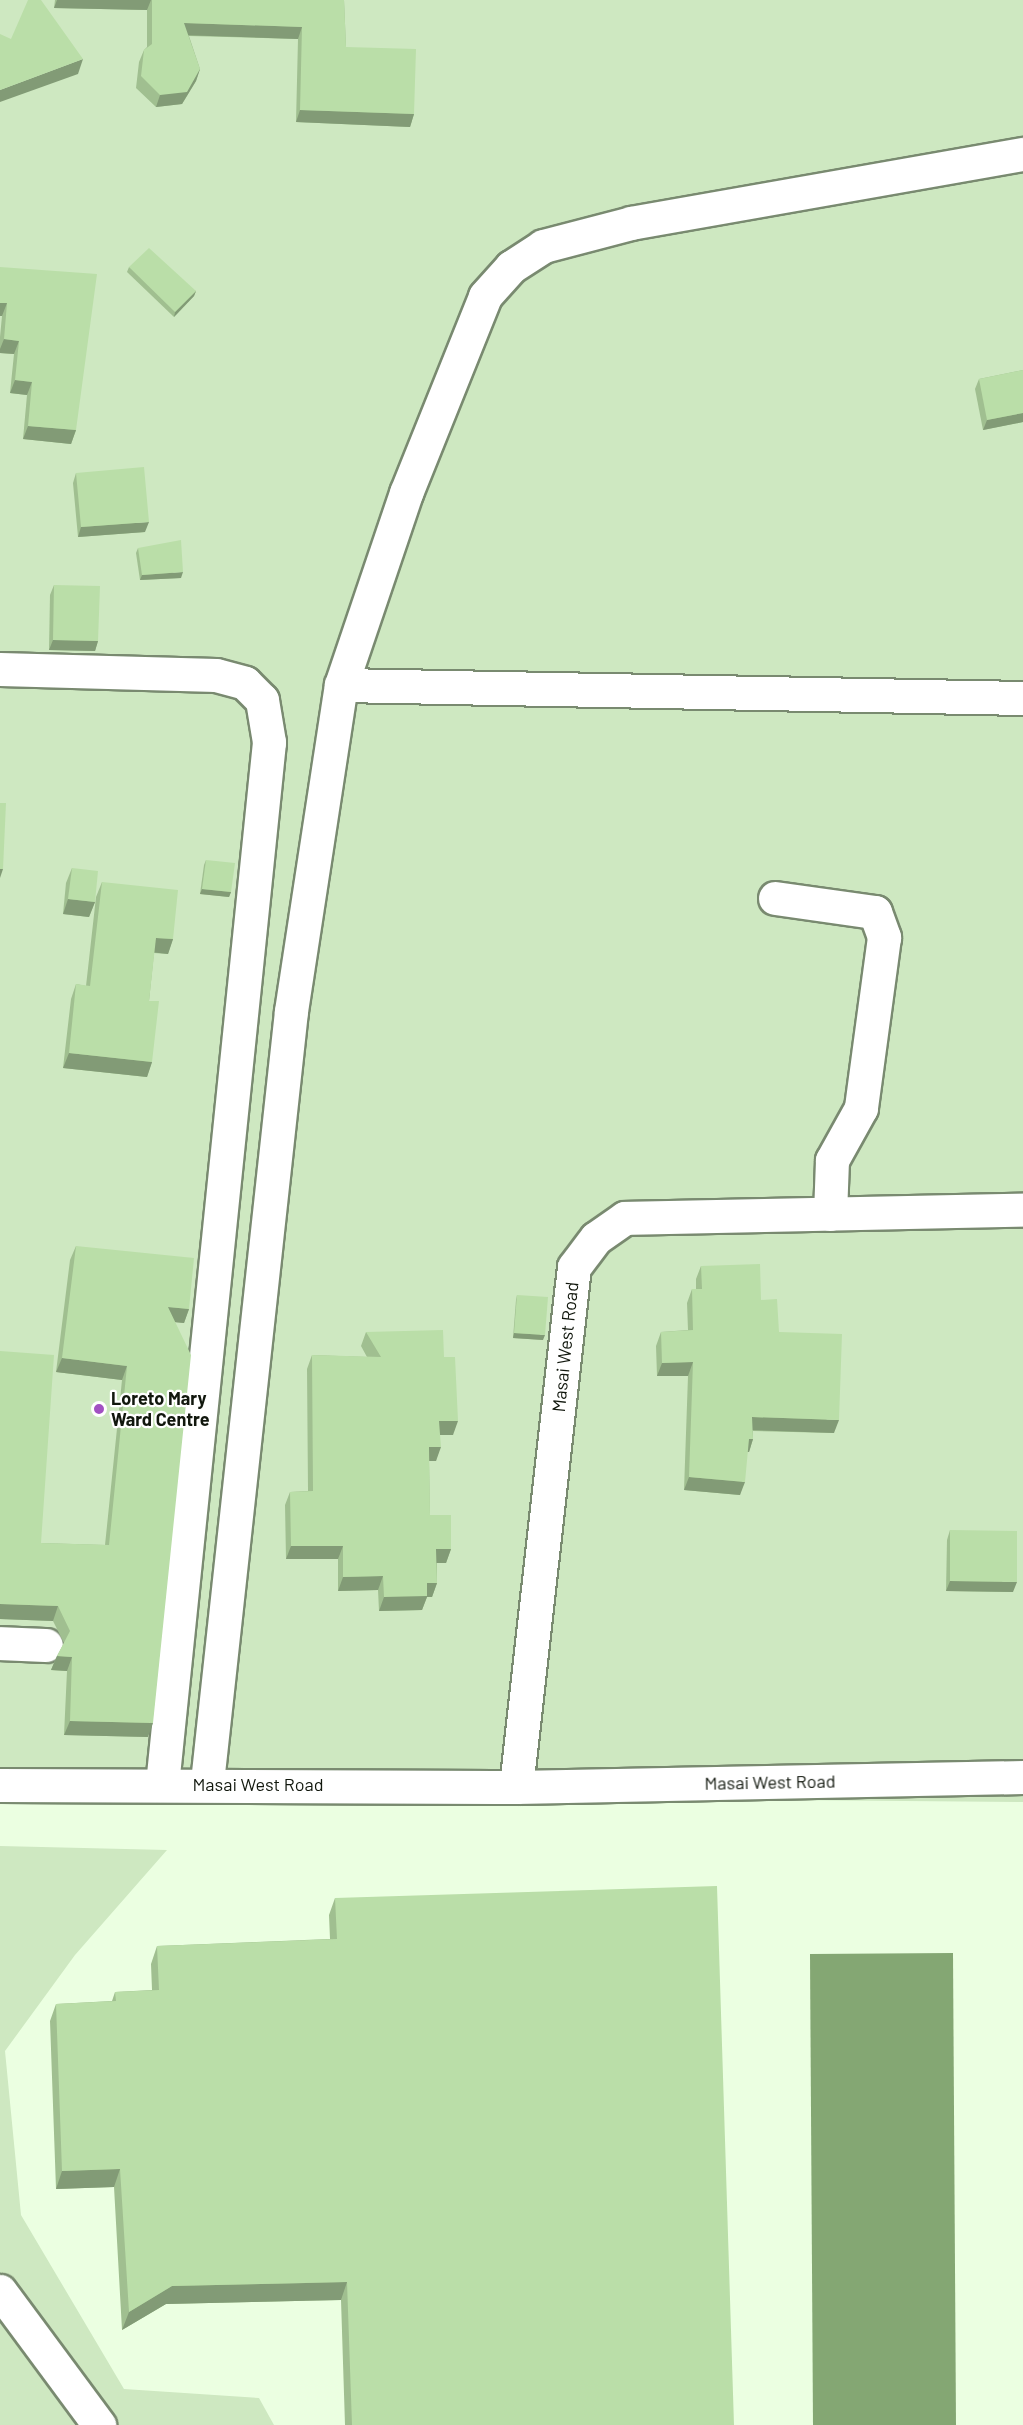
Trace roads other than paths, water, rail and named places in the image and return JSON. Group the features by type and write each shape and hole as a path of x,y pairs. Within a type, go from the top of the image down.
{"street":[{"path":"207,1782 291,1011 341,686 469,328 485,296 511,267 543,246 631,223 1023,154"},
{"path":"0,669 216,675 245,683 262,700 269,742 162,1784"},
{"path":"341,686 1023,698"},
{"path":"775,898 875,912 884,937 861,1108 831,1160 830,1214"},
{"name":"Masai West Road","path":"516,1787 574,1267 596,1239 625,1218 1023,1210"},
{"path":"0,1643 45,1645"},
{"name":"Masai West Road","path":"0,1785 207,1782 516,1787 1023,1777"},
{"path":"0,2291 99,2425"}],"place":[{"name":"Loreto Mary Ward Centre","path":"99,1409"}]}
